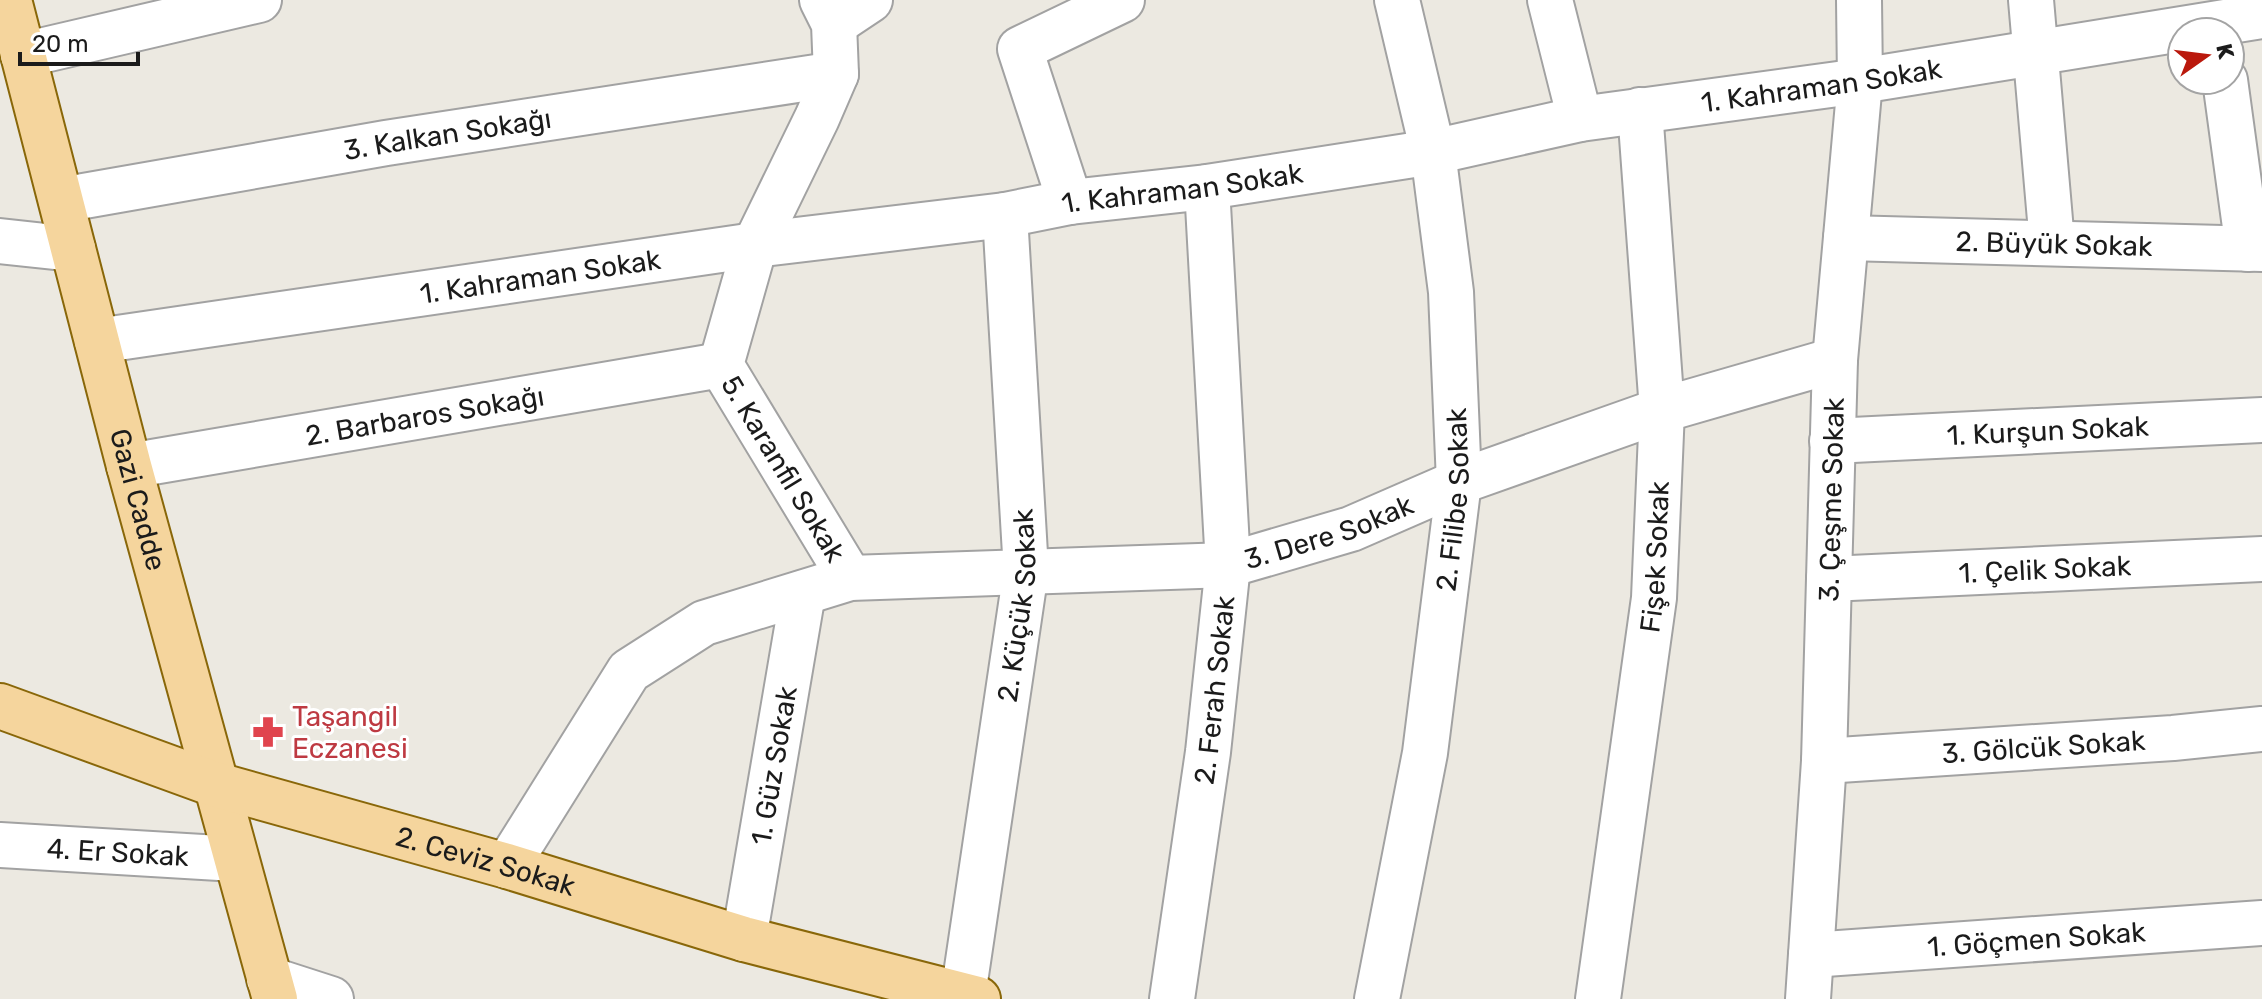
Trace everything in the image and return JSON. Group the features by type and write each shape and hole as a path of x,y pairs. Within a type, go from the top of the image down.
{"main road":[{"name":"Gazi Cadde","path":"9,0 129,466 272,989"},
{"name":"2. Ceviz Sokak","path":"0,706 217,785 507,866 744,939 966,998"}],"street":[{"path":"23,55 259,0"},
{"path":"828,12 870,0"},
{"path":"1070,202 1020,49 1122,0"},
{"name":"2. Filibe Sokak","path":"1377,999 1425,753 1459,482 1451,292 1433,152 1397,0"},
{"path":"1550,0 1580,119"},
{"name":"3. Çeşme Sokak","path":"1808,999 1824,761 1835,360 1860,81 1859,0"},
{"path":"2031,0 2052,243"},
{"name":"5. Karanfil Sokak","path":"828,12 836,74 755,245 721,365 850,578"},
{"name":"1. Kahraman Sokak","path":"97,341 755,245 1005,215 1070,202 1207,187 1433,152 1580,119 1860,81 2037,53 2166,28"},
{"name":"3. Kalkan Sokağı","path":"61,200 386,143 836,74"},
{"path":"2228,96 2255,249"},
{"name":"Fişek Sokak","path":"1598,999 1654,598 1662,410 1640,110"},
{"name":"2. Ferah Sokak","path":"1172,999 1208,752 1228,565 1207,187"},
{"name":"2. Küçük Sokak","path":"966,998 1026,571 1005,215"},
{"name":"2. Büyük Sokak","path":"1846,238 2255,249"},
{"path":"0,241 73,249"},
{"name":"3. Dere Sokak","path":"507,866 629,671 704,623 850,578 1228,565 1351,529 1459,482 1662,410 1835,360"},
{"name":"2. Barbaros Sokağı","path":"129,466 721,365"},
{"name":"1. Kurşun Sokak","path":"1832,441 2262,420"},
{"name":"1. Çelik Sokak","path":"1829,579 2262,559"},
{"name":"1. Güz Sokak","path":"744,939 803,593"},
{"name":"3. Gölcük Sokak","path":"1824,761 2173,738 2262,729"},
{"name":"4. Er Sokak","path":"0,845 236,859"},
{"name":"1. Göçmen Sokak","path":"1811,955 2262,923"},
{"path":"272,989 331,999"}],"place":[{"name":"Taşangil Eczanesi","path":"268,732"}]}
